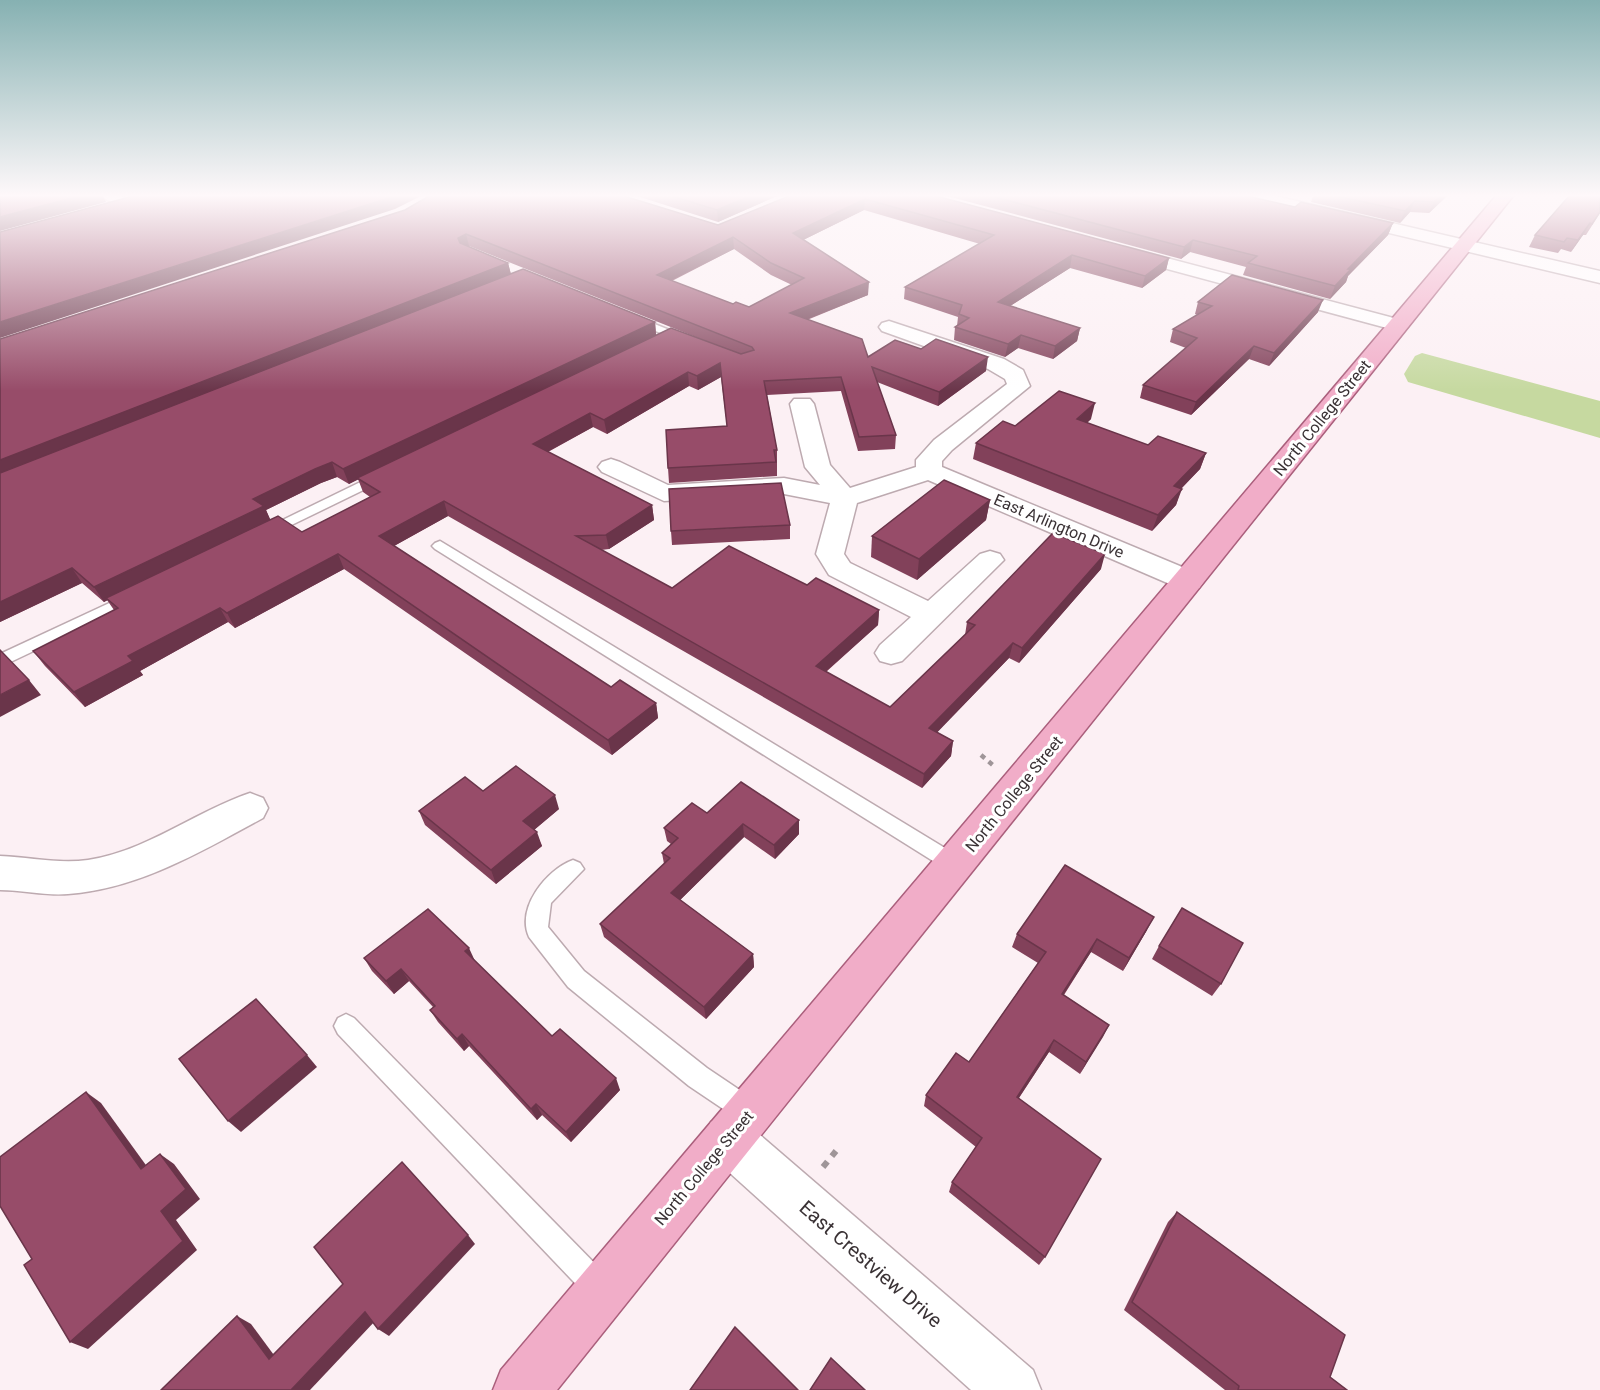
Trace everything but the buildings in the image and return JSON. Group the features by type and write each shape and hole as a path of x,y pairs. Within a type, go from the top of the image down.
{"main road":[{"name":"North College Street","path":"521,1390 1452,261"}],"street":[{"path":"1160,261 1398,325"},
{"path":"1530,261 1600,277"},
{"path":"611,468 664,493 784,486 844,498 929,471 929,460 943,445 1019,386 1015,375 996,364 889,327"},
{"path":"802,404 818,467 844,498"},
{"name":"East Arlington Drive","path":"929,471 1189,581"},
{"path":"844,498 830,554 839,569 931,615"},
{"path":"891,653 990,560"},
{"path":"0,873 67,878 113,869 164,852 250,807"},
{"name":"East Crestview Drive","path":"739,1125 1013,1390"}],"lane":[{"path":"619,313 671,335 694,341"},
{"path":"649,345 671,335"},
{"path":"255,537 394,470"},
{"path":"440,546 956,865"},
{"path":"0,662 149,589"},
{"path":"573,869 541,899 537,930 576,980 698,1077 739,1125"},
{"path":"345,1026 602,1292"}],"green space":[{"path":"1422,353 1600,401 1600,438 1408,382 1404,374 1415,356"}]}
